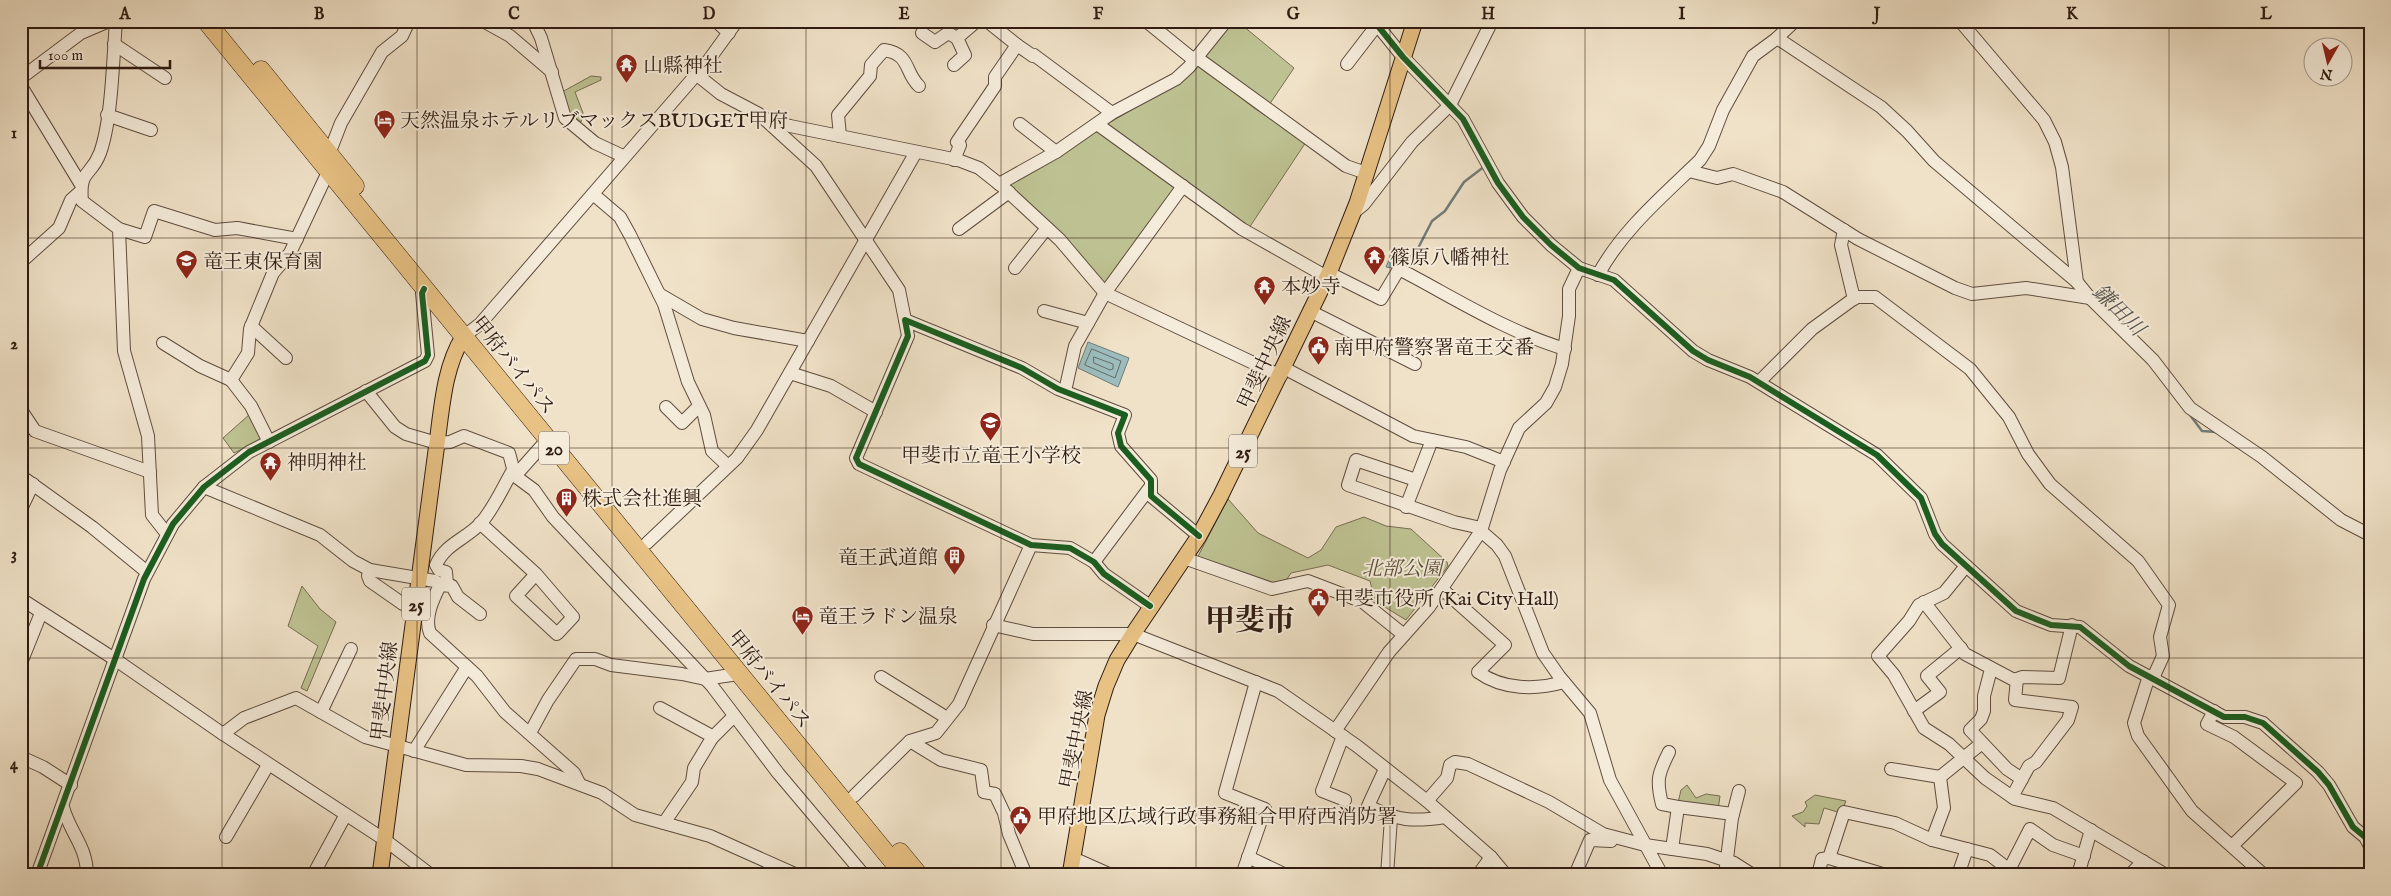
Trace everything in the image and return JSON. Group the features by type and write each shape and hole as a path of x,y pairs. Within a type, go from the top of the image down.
{"highway":[{"name":"甲府バイパス","path":"206,21 424,289 468,334 647,543 919,875"},
{"name":"甲府バイパス","path":"222,21 329,154 547,440 904,875"}],"main road":[{"name":"甲斐中央線","path":"1070,875 1075,859 1097,715 1114,669 1150,606 1199,536 1282,372 1328,275 1353,213 1416,21"},
{"name":"甲斐中央線","path":"380,875 446,380 456,348 468,334"}],"street":[{"path":"21,78 81,33 109,21"},
{"path":"21,262 59,228 71,200 100,154 107,115 116,21"},
{"path":"329,154 341,123 382,52 402,36 409,21"},
{"path":"482,21 510,36 552,72"},
{"path":"533,21 541,38 565,118 595,143 623,156"},
{"path":"716,21 728,33"},
{"path":"468,334 696,74 736,21"},
{"path":"957,38 977,21"},
{"path":"988,21 1017,45 1034,55 1112,113"},
{"path":"1146,21 1346,166 1366,173"},
{"path":"959,229 1004,188 1112,113 1176,78 1226,21"},
{"path":"1598,276 1607,258 1627,233 1700,160 1709,146 1723,110 1752,56 1777,38 1794,21"},
{"path":"1960,21 2044,120 2050,130 2062,167 2077,282"},
{"path":"1347,64 1375,23 1403,57 1463,118 1498,183 1524,217 1551,245 1579,268 1614,280 1693,351 1759,382 1878,455 1921,498 1935,534 1942,544 2016,611 2052,625 2080,627 2118,659 2224,717 2245,717 2263,723 2318,772 2329,785 2353,827 2366,834 2370,846"},
{"path":"1353,213 1364,204 1412,142 1450,104 1493,23"},
{"path":"922,33 935,42 948,33 957,38 965,55 954,65"},
{"path":"1777,38 1881,107 1907,131 1934,161 2077,282 2090,298 2153,360 2190,408 2262,457 2341,520 2370,535"},
{"path":"114,44 165,78"},
{"path":"954,160 960,145 957,142 995,86 996,77 1017,45"},
{"path":"840,136 838,115 870,76 871,66 884,50 893,51 908,64 911,78 919,86"},
{"path":"696,74 721,94 763,118 816,166 899,290 908,336 856,458 860,464 1031,545 1070,548 1094,562 1104,574 1150,606"},
{"path":"21,86 80,187 82,201 119,229 146,237 154,211 215,230 237,228 297,239"},
{"path":"107,115 150,130"},
{"path":"763,118 954,160 979,168 1004,188 1046,228 1105,293 1282,372 1413,436 1466,447 1504,462"},
{"path":"1020,124 1056,152"},
{"path":"1097,124 1242,229 1328,275 1381,299 1399,269 1501,324 1532,339 1564,349"},
{"path":"647,543 737,458 756,430 808,342 916,152"},
{"path":"1689,171 1717,178 1733,174 1783,192 1844,230 1946,284 1972,294 2026,288 2090,298"},
{"path":"231,380 248,352 251,326 273,273 290,253 328,172"},
{"path":"1065,391 1075,346 1105,293 1183,186"},
{"path":"592,194 620,217 659,294 688,382 699,406 712,451 728,466"},
{"path":"1015,268 1046,228"},
{"path":"119,229 124,351 148,436 152,515 167,534"},
{"path":"1844,230 1840,245 1854,299"},
{"path":"1344,800 1322,791 1339,733 1389,652 1442,589 1481,530 1504,462 1519,428 1546,403 1555,387 1569,316 1569,288 1579,268"},
{"path":"37,875 72,785 147,572 167,534 204,486 229,465 269,442 425,361 428,355 422,293 424,289"},
{"path":"659,294 702,319 734,328 808,342"},
{"path":"1759,382 1812,329 1854,299 1875,297 1970,369 2009,418 2028,454 2050,484 2138,561 2169,605 2160,637 2163,656 2151,677 2134,722 2138,736 2192,811 2264,875"},
{"path":"1044,311 1088,323"},
{"path":"1310,311 1415,364"},
{"path":"905,320 1022,368 1065,391 1125,415 1118,433 1121,446 1151,480 1151,496 1199,536"},
{"path":"251,326 286,358"},
{"path":"163,343 200,366 231,380 251,406 269,442"},
{"path":"790,372 831,386 876,412"},
{"path":"366,391 394,427 406,434 437,443 450,442 464,436 509,453 514,473 534,490 552,518 705,679 778,774 864,875"},
{"path":"666,407 682,423 699,406"},
{"path":"21,410 35,431 150,472"},
{"path":"547,440 514,473 480,523 452,544 439,558 436,565 439,570 446,572 443,585 431,603 428,626 430,632 467,666 506,712 574,773 579,783"},
{"path":"1406,507 1432,440"},
{"path":"1416,480 1356,460 1348,485 1406,507 1481,530 1497,545 1505,556 1544,653 1564,682 1590,713 1610,780 1662,875"},
{"path":"21,476 92,527 147,572"},
{"path":"21,508 33,484"},
{"path":"204,486 320,535 353,561 370,570 430,579 443,585 452,586 458,597 480,614"},
{"path":"1094,562 1151,486"},
{"path":"480,523 536,574 573,617 557,634 516,596 536,574"},
{"path":"854,796 910,741 936,733 959,704 993,625 1031,545"},
{"path":"1184,558 1272,589 1308,580 1363,602 1404,635"},
{"path":"1966,566 1944,593 1920,605 1910,621 1878,656 1894,675 1924,728 1949,744 1985,778 2012,796 2053,808 2166,875"},
{"path":"370,570 368,576 370,581 403,604"},
{"path":"1442,589 1506,645 1478,672 1497,683 1511,686 1544,687 1564,682"},
{"path":"21,599 116,660 344,816 384,840 431,875"},
{"path":"1924,602 1961,648 1976,661 2014,680 2022,677 2059,678 2072,625"},
{"path":"21,663 41,613"},
{"path":"993,625 1033,634 1133,634 1278,691 1339,733 1386,769 1491,857 1506,875"},
{"path":"1914,711 1940,692 1927,676 1961,648"},
{"path":"321,712 351,649"},
{"path":"530,733 548,700 576,659 595,659 611,665 657,670 705,679 738,674"},
{"path":"414,751 467,666"},
{"path":"1991,669 1984,696 1984,711 1981,718 1970,730 2007,769 2022,779"},
{"path":"881,677 947,718"},
{"path":"2012,796 2029,766 2036,762 2068,720 2072,707 2015,700 2017,679"},
{"path":"1242,875 1265,809 1225,793 1256,682"},
{"path":"223,734 244,718 296,698 365,737 466,765 520,766 538,769 579,783 602,793 635,816 710,836 797,875"},
{"path":"660,708 710,734 712,738"},
{"path":"2214,711 2207,724 2234,737 2296,784 2232,846"},
{"path":"664,823 692,782 694,768 712,738 734,716"},
{"path":"910,741 941,760 981,770 984,792 995,794 1004,813 1009,834 1026,875"},
{"path":"1891,770 1940,777 1982,744"},
{"path":"1669,752 1659,772 1657,782 1662,804 1733,814"},
{"path":"21,756 43,766 72,785"},
{"path":"1426,802 1447,778 1450,766 1456,762 1468,764 1549,802 1603,834 1621,841 1645,846 1707,854 1727,861 1753,875"},
{"path":"226,837 268,765"},
{"path":"1386,769 1368,806 1391,818 1418,822 1445,817"},
{"path":"1932,840 1944,808 1940,777"},
{"path":"1725,875 1733,814 1739,791"},
{"path":"63,807 67,821 82,846 87,875"},
{"path":"1672,849 1678,807"},
{"path":"1830,858 1844,812 1895,823 1932,840 1990,855 2012,872 2030,829 2054,845 2084,856"},
{"path":"313,875 344,816"},
{"path":"1387,875 1391,818"},
{"path":"2078,875 2090,830"},
{"path":"1575,875 1590,840 1621,841"},
{"path":"1958,875 1967,849"},
{"path":"1248,857 1286,875"},
{"path":"1478,875 1491,857"},
{"path":"1818,875 1822,859 1830,858 1886,875"},
{"path":"1075,859 1111,875"},
{"path":"2130,875 2143,861"}],"green space":[{"path":"1231,21 1237,21 1294,68 1269,105 1201,56"},
{"path":"1198,64 1254,108 1306,142 1249,228 1104,126 1184,79"},
{"path":"591,76 601,77 601,80 575,92 583,113 581,122 566,112 562,92"},
{"path":"1101,128 1181,187 1105,290 1002,184"},
{"path":"250,414 263,439 234,453 223,438"},
{"name":"北部公園","path":"1228,499 1258,533 1308,558 1321,550 1336,527 1364,517 1386,526 1411,529 1447,562 1448,566 1406,620 1375,601 1370,581 1328,565 1291,573 1287,579 1275,586 1197,558"},
{"path":"302,586 320,609 336,622 307,691 301,688 318,646 288,626"},
{"path":"1687,785 1696,798 1706,794 1720,796 1718,810 1677,807 1681,790"},
{"path":"1815,795 1846,801 1841,813 1824,808 1819,824 1805,823 1805,827 1792,816 1803,812 1807,806 1805,802"}],"water":[{"path":"1392,252 1405,258 1399,269 1386,267"},
{"path":"1088,342 1129,358 1118,387 1078,368"}],"waterway":[{"path":"1405,258 1414,256 1432,221 1445,211 1464,182 1485,166"},
{"name":"鎌田川","path":"2190,415 2202,431 2216,432"}],"cycle path":[{"path":"1374,21 1403,57 1463,119 1498,183 1523,217 1551,245 1579,268 1614,280 1693,351 1708,360 1750,377 1877,455 1921,498 1935,534 1942,544 2016,611 2051,625 2080,627 2129,666 2224,717 2245,717 2263,723 2318,772 2329,785 2353,827 2365,837 2370,846"},
{"path":"37,875 144,579 173,524 204,487 249,452 425,361 428,355 422,293 424,289"},
{"path":"1150,606 1104,574 1094,562 1070,548 1031,545 859,464 856,458 908,336 905,320 1022,368 1058,389 1125,415 1118,433 1121,446 1151,480 1151,496 1199,536"}],"place":[{"name":"山縣神社","path":"627,84"},
{"name":"天然温泉ホテルリブマックスBUDGET甲府","path":"384,139"},
{"name":"篠原八幡神社","path":"1374,276"},
{"name":"竜王東保育園","path":"187,280"},
{"name":"本妙寺","path":"1265,305"},
{"name":"南甲府警察署竜王交番","path":"1318,366"},
{"name":"甲斐市立竜王小学校","path":"991,442"},
{"name":"神明神社","path":"271,481"},
{"name":"株式会社進興","path":"566,517"},
{"name":"竜王武道館","path":"954,576"},
{"name":"甲斐市役所 (Kai City Hall)","path":"1318,617"},
{"name":"竜王ラドン温泉","path":"802,635"},
{"name":"甲府地区広域行政事務組合甲府西消防署","path":"1021,835"}],"district":[{"name":"甲斐市","path":"1250,620"}]}
